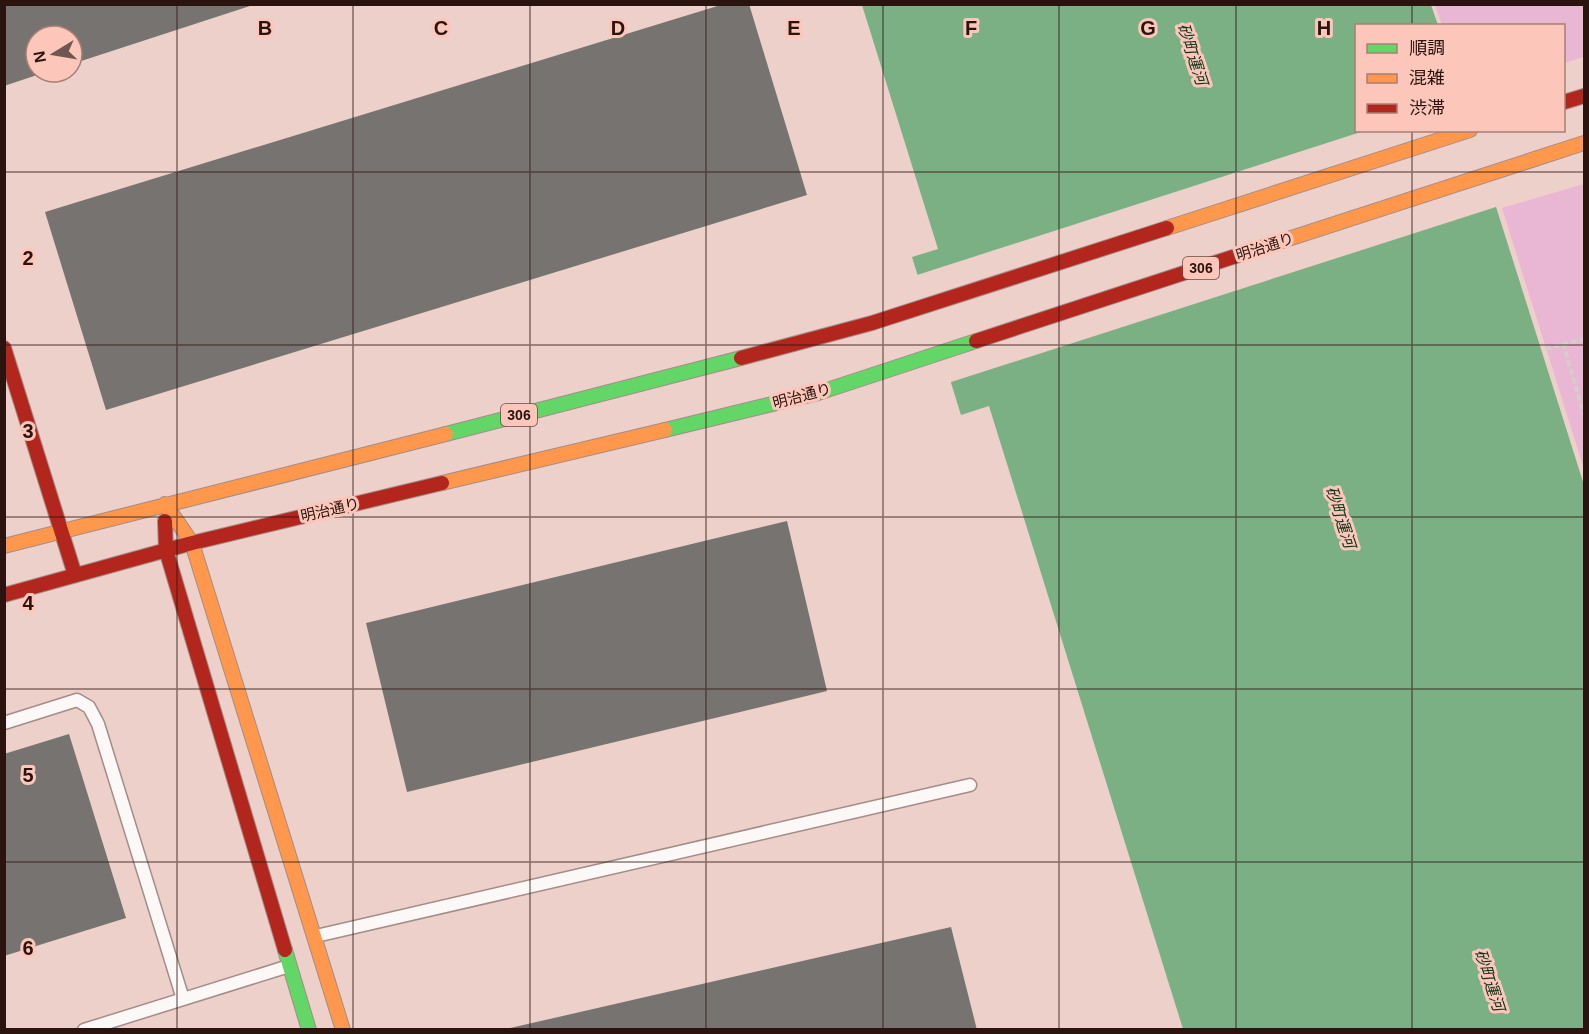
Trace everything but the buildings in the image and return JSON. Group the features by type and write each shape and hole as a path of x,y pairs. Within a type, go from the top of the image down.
{"main road":[{"path":"1565,101 1584,96"},
{"name":"306","path":"4,546 680,374 872,322 1464,132"},
{"name":"明治通り","path":"4,595 192,543 818,393 1584,143"},
{"path":"4,348 75,575"},
{"path":"165,504 192,543 343,1029"},
{"path":"165,504 166,550 309,1029"}],"lane":[{"path":"4,723 77,700 89,707 98,724 183,999"},
{"path":"84,1029 289,966 314,937 970,785"}],"path":[{"path":"1545,349 1584,339"},
{"path":"1563,343 1584,415"}],"shaded area":[{"path":"1435,5 1584,5 1584,57 1565,63 1565,24 1442,24"},
{"path":"1584,184 1584,469 1502,208"}],"water":[{"name":"砂町運河","path":"862,5 1431,5 1438,24 1355,24 1355,132 1472,132 1584,485 1584,1029 1183,1029 989,406 961,415 912,257 938,249"}],"pier":[{"path":"1361,132 1476,132 1499,206 948,383 914,276"}],"traffic: fast":[{"path":"665,430 818,393 976,341"},
{"path":"446,434 741,358"},
{"path":"285,950 309,1030"}],"traffic: slow":[{"path":"1167,228 1464,132"},
{"path":"1242,254 1584,143"},
{"path":"442,483 665,430"},
{"path":"4,546 446,434"},
{"path":"165,504 192,543 343,1030"}],"traffic: jam":[{"path":"1565,102 1584,96"},
{"path":"741,358 872,323 1167,228"},
{"path":"976,341 1242,254"},
{"path":"4,348 75,575"},
{"path":"4,595 192,543 442,483"},
{"path":"165,521 166,550 285,950"}]}
